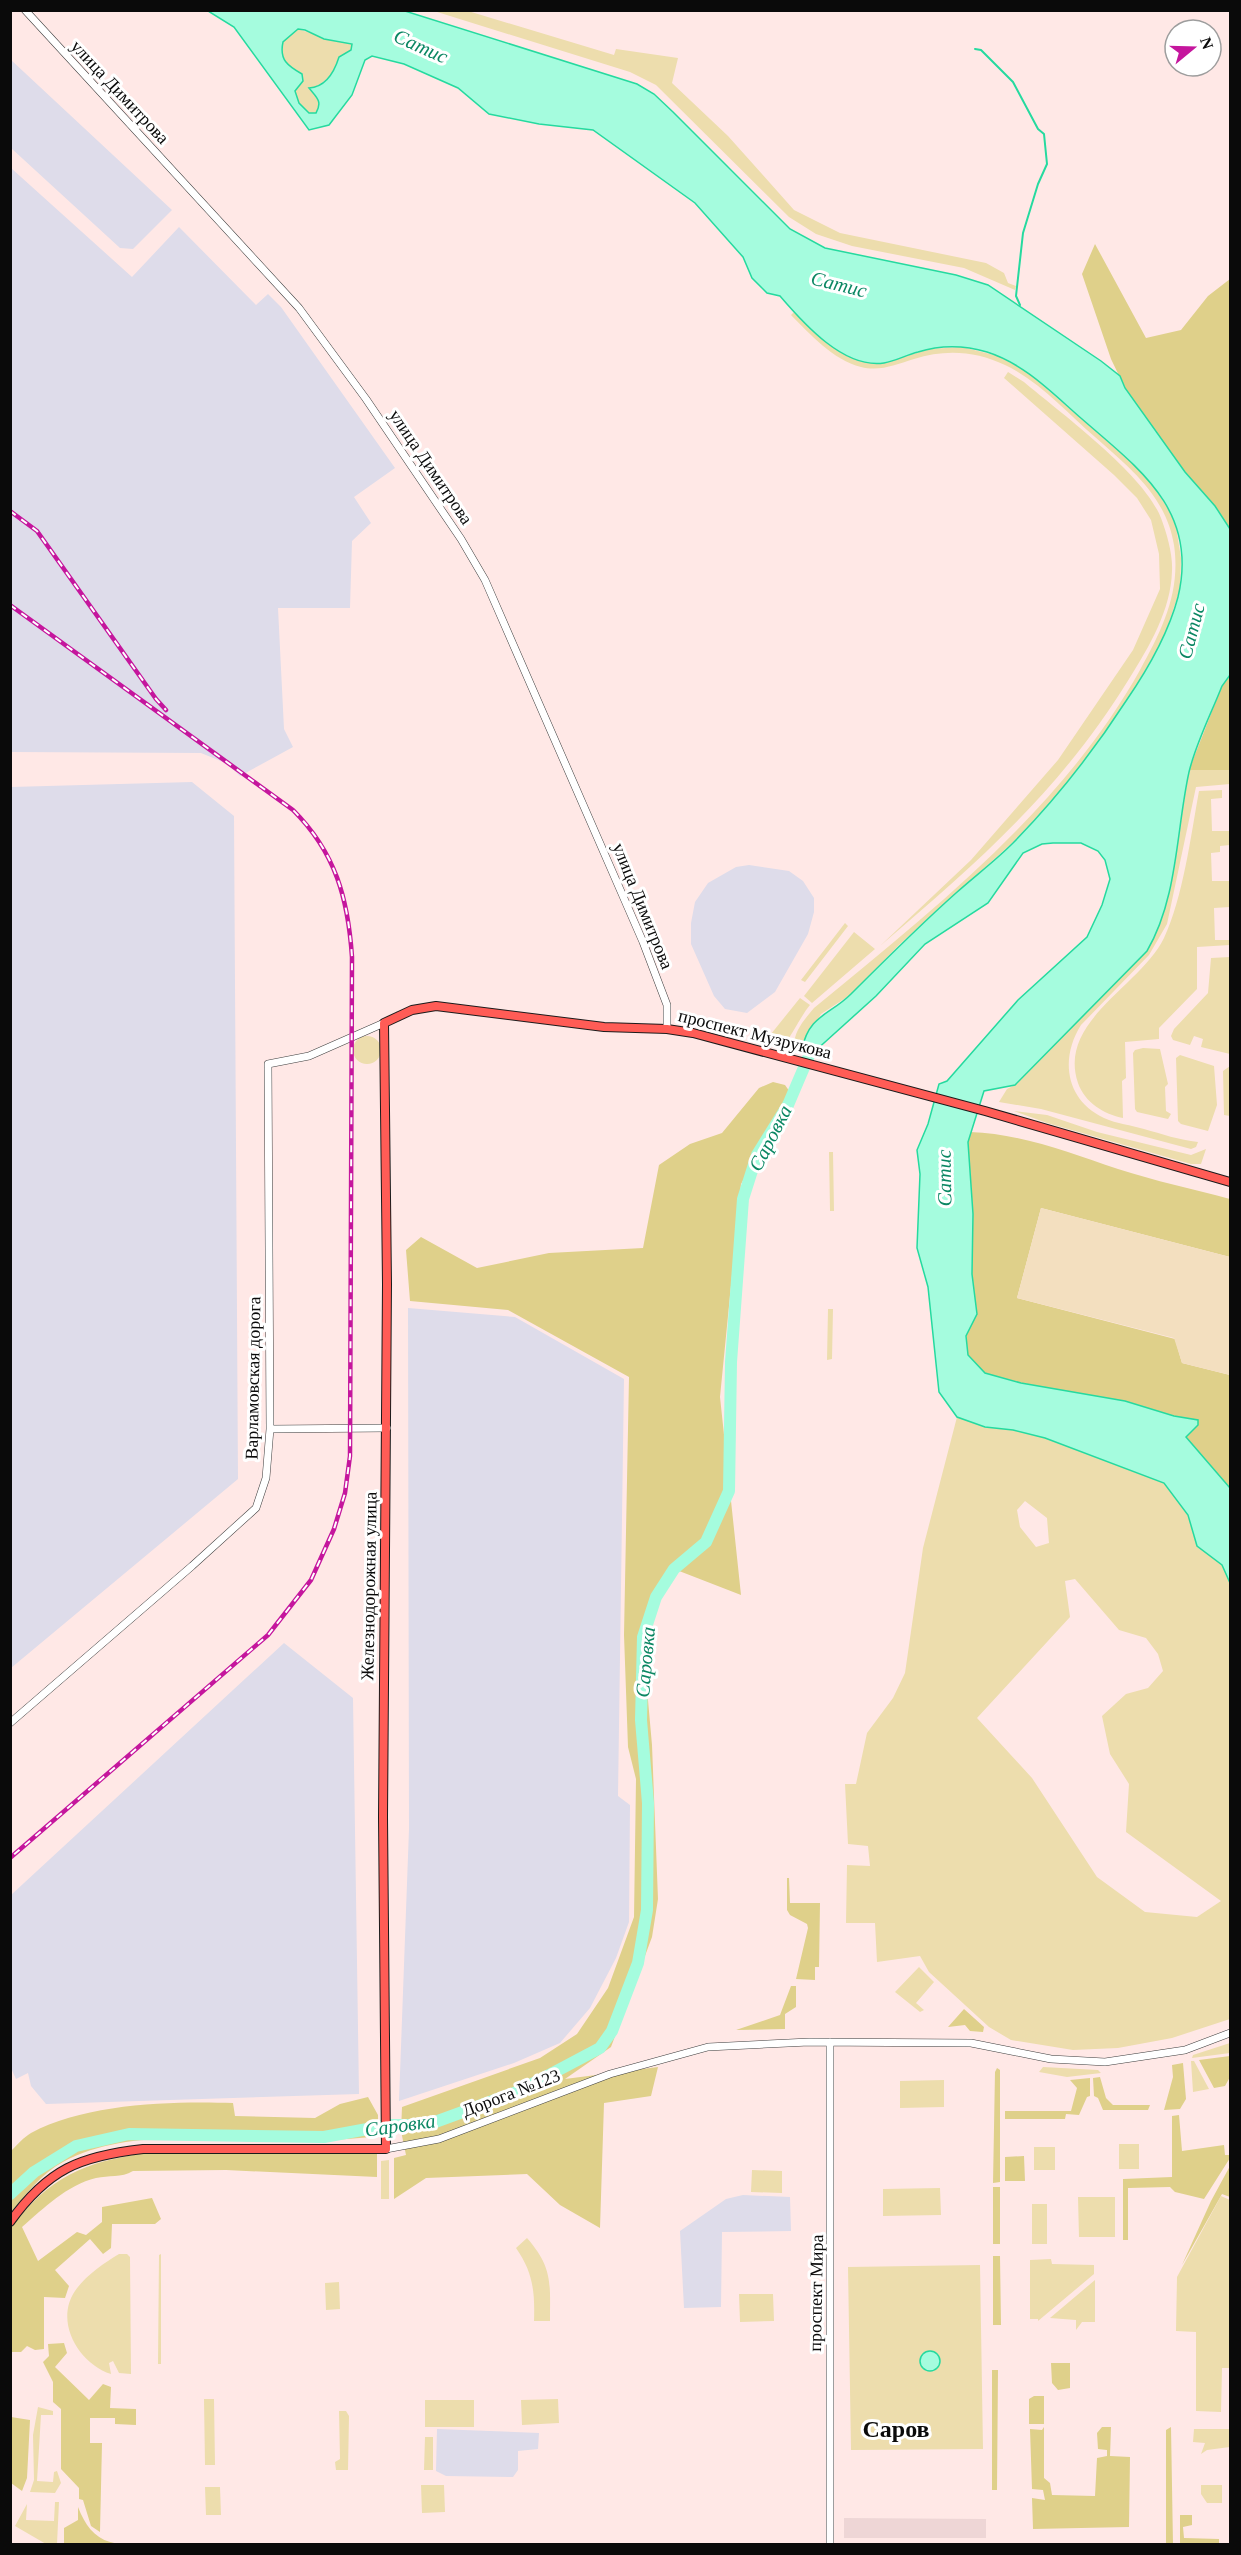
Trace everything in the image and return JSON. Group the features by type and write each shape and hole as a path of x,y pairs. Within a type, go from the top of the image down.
{"main road":[{"name":"проспект Музрукова","path":"384,1023 412,1010 436,1006 604,1027 668,1029 693,1033 985,1111 1230,1182"},
{"name":"Железнодорожная улица","path":"384,1023 387,1428 383,1806 386,2149"},
{"name":"Дорога №123","path":"10,2222 27,2199 51,2178 80,2160 104,2153 143,2149 386,2149"}],"street":[{"name":"улица Димитрова","path":"25,10 299,308 366,399 466,546 485,580 643,942 667,1005 668,1029"},
{"name":"проспект Музрукова","path":"268,1064 309,1056 384,1023"},
{"name":"Варламовская дорога","path":"10,1723 256,1508 266,1478 270,1429 268,1064"},
{"path":"270,1429 387,1428"},
{"name":"Дорога №123","path":"386,2149 439,2139 609,2074 691,2051 737,2043 984,2044 1051,2059 1105,2062 1185,2050 1230,2033"},
{"name":"проспект Мира","path":"830,2042 830,2544"}],"shaded area":[{"path":"434,11 468,11 614,55 616,49 678,58 672,83 728,136 794,210 840,233 986,263 1004,273 1008,283 1016,286 1015,290 964,268 852,246 816,234 789,217 656,85 630,72"},
{"path":"298,29 352,44 351,50 340,57 329,77 310,90 319,101 316,114 309,113 299,103 295,92 303,81 302,74 286,62 282,53 283,42"},
{"path":"10,59 172,210 133,249 120,248 11,148"},
{"path":"11,168 132,277 179,227 256,305 268,294 281,307 395,468 354,497 371,523 352,541 350,608 278,608 284,729 293,747 240,776 228,764 201,753 11,752"},
{"path":"1095,244 1146,338 1181,330 1208,296 1230,279 1230,529 1215,506 1185,472 1125,388 1111,359 1082,274"},
{"path":"794,312 856,360 888,362 929,349 962,347 998,356 1027,372 1145,474 1169,510 1176,527 1181,558 1180,589 1164,637 1132,693 1096,746 1058,794 1012,843 900,944 850,995 821,1014 802,1049 794,1048 795,1037 800,1026 814,1008 905,933 993,854 1035,811 1109,720 1156,640 1172,595 1175,562 1170,528 1155,497 1145,484 1052,398 1017,372 994,360 960,353 926,356 882,368 861,367 841,359 823,346 791,315"},
{"path":"1008,372 1080,427 1120,464 1152,501 1161,518 1171,551 1172,571 1168,600 1158,628 1137,667 1103,719 1046,791 951,885 880,946 971,860 1058,760 1133,650 1160,589 1159,554 1151,520 1137,498 1004,378"},
{"path":"1230,675 1230,770 1189,770 1222,686"},
{"path":"1189,770 1230,770 1230,784 1196,787 1167,924 1149,955 1081,1025 1070,1051 1069,1064 1074,1089 1081,1101 1091,1110 1114,1122 1198,1142 1196,1147 1191,1149 1041,1109 999,1102 1007,1089 1015,1085 1147,951 1176,851"},
{"path":"192,782 234,816 238,1479 11,1668 11,787"},
{"path":"1222,790 1222,798 1211,799 1212,831 1230,831 1230,845 1220,846 1220,852 1211,853 1212,881 1230,881 1230,907 1214,908 1215,940 1230,940 1230,945 1197,947 1197,989 1159,1028 1159,1039 1125,1042 1126,1078 1122,1081 1123,1118 1116,1116 1090,1102 1081,1090 1075,1061 1079,1041 1104,1005 1138,972 1164,938 1181,886 1199,791"},
{"path":"749,865 789,871 803,881 814,898 814,912 808,934 775,992 747,1013 725,1009 714,996 691,944 691,923 695,902 708,883 736,867"},
{"path":"845,923 848,926 805,982 801,980"},
{"path":"854,932 875,949 812,1003 804,996"},
{"path":"1230,957 1230,1054 1201,1047 1203,1039 1194,1036 1190,1045 1173,1040 1171,1036 1174,1029 1208,993 1211,958"},
{"path":"800,998 810,1005 786,1043 784,1045 770,1042 771,1034"},
{"path":"367,1036 377,1040 381,1050 377,1060 367,1064 357,1060 353,1050 357,1040"},
{"path":"1143,1048 1160,1049 1168,1084 1165,1087 1166,1111 1171,1114 1168,1119 1137,1112 1135,1109 1133,1053"},
{"path":"1180,1055 1214,1066 1217,1105 1208,1131 1181,1124 1178,1121 1176,1058"},
{"path":"1230,1066 1230,1116 1224,1115 1223,1071"},
{"path":"773,1082 785,1085 792,1095 741,1184 720,1397 741,1595 674,1569 651,1619 647,1689 652,1745 658,1899 652,1937 611,2047 565,2079 658,2067 651,2096 604,2103 600,2228 560,2205 527,2174 426,2178 394,2199 394,2158 406,2155 401,2131 402,2107 540,2058 577,2034 608,1988 634,1917 636,1779 628,1747 624,1635 629,1377 508,1310 410,1301 406,1250 421,1237 477,1268 549,1253 643,1248 659,1165 690,1144 722,1133 759,1088"},
{"path":"1014,1111 1047,1115 1097,1132 1191,1155 1206,1149 1201,1164 1191,1164 1047,1123"},
{"path":"970,1132 1027,1140 1132,1173 1230,1199 1230,1257 1041,1208 1017,1298 1175,1339 1182,1363 1230,1375 1230,1488 1186,1437 1198,1425 1198,1420 1174,1416 1125,1401 1021,1383 985,1373 968,1355 966,1336 977,1314 972,1274 973,1214 968,1142"},
{"path":"829,1152 833,1152 834,1211 830,1211"},
{"path":"1041,1208 1230,1257 1230,1375 1182,1363 1174,1338 1017,1298"},
{"path":"408,1308 515,1317 624,1379 618,1796 630,1805 629,1922 616,1958 590,2008 560,2043 514,2063 399,2101 409,1829"},
{"path":"828,1309 833,1309 832,1359 827,1360"},
{"path":"957,1417 985,1427 1013,1430 1045,1438 1164,1483 1188,1515 1197,1546 1222,1565 1230,1583 1230,2019 1172,2038 1118,2048 1073,2050 1011,2040 989,2027 929,1972 920,1956 877,1962 875,1923 846,1923 847,1865 870,1866 868,1846 848,1844 845,1784 856,1784 867,1733 893,1698 905,1673 923,1548","holes":["1025,1501 1047,1518 1049,1543 1036,1547 1020,1527 1017,1510","1075,1579 1119,1630 1146,1638 1158,1654 1163,1671 1148,1688 1126,1694 1102,1716 1110,1754 1129,1784 1126,1832 1221,1901 1197,1917 1145,1912 1097,1877 1032,1778 977,1718 1070,1617 1065,1581"]},
{"path":"284,1643 353,1698 359,2094 46,2104 31,2086 28,2073 16,2079 11,2068 11,1895"},
{"path":"787,1878 789,1878 790,1903 820,1903 819,1967 815,1967 815,1980 796,1979 808,1928 807,1924 790,1915 787,1910"},
{"path":"919,1967 934,1982 916,2003 924,2010 920,2012 895,1992"},
{"path":"791,1986 796,1986 796,2007 785,2014 785,2029 736,2030 780,2015"},
{"path":"964,2009 984,2027 983,2032 970,2031 965,2025 948,2027"},
{"path":"1230,2043 1230,2053 1192,2058 1193,2055"},
{"path":"1230,2056 1230,2077 1225,2086 1214,2088 1199,2060"},
{"path":"1191,2061 1194,2061 1209,2089 1193,2092"},
{"path":"1183,2063 1186,2099 1180,2109 1164,2110 1173,2077 1172,2065"},
{"path":"1043,2067 1098,2070 1101,2073 1067,2077 1039,2072"},
{"path":"997,2068 1000,2070 1000,2182 993,2183 995,2072"},
{"path":"1100,2077 1106,2098 1113,2105 1150,2105 1148,2110 1103,2110 1098,2098 1094,2096 1093,2078"},
{"path":"1090,2078 1090,2096 1087,2097 1079,2115 1066,2114 1065,2119 1005,2119 1005,2111 1071,2111 1077,2088 1070,2080"},
{"path":"944,2080 944,2107 900,2108 900,2081"},
{"path":"368,2097 378,2115 378,2131 372,2137 285,2142 172,2139 116,2144 89,2151 55,2167 35,2184 11,2212 11,2151 28,2135 77,2115 130,2106 233,2103 235,2116 315,2118 340,2104"},
{"path":"1179,2115 1182,2151 1224,2145 1225,2155 1230,2155 1230,2158 1204,2199 1175,2192 1170,2187 1128,2188 1128,2240 1123,2240 1123,2179 1172,2177 1172,2116"},
{"path":"1119,2144 1139,2144 1139,2169 1119,2169"},
{"path":"1034,2147 1055,2147 1055,2170 1034,2170"},
{"path":"146,2153 377,2153 377,2177 226,2170 133,2171 119,2176 96,2178 75,2186 56,2198 22,2227 38,2261 77,2232 86,2235 102,2222 102,2207 152,2198 161,2219 155,2224 112,2224 111,2248 103,2254 90,2239 55,2270 69,2286 65,2298 44,2297 44,2349 35,2350 27,2346 21,2352 12,2352 11,2389 11,2228 39,2196 70,2175 104,2161"},
{"path":"1024,2156 1025,2181 1005,2181 1005,2157"},
{"path":"389,2160 389,2199 381,2199 381,2161"},
{"path":"1230,2166 1230,2197 1222,2194 1182,2265 1211,2201"},
{"path":"752,2170 782,2171 782,2193 751,2192"},
{"path":"993,2187 1000,2187 1000,2244 993,2244"},
{"path":"940,2188 941,2215 883,2216 883,2189"},
{"path":"743,2195 790,2197 791,2231 722,2232 721,2307 684,2308 680,2231 726,2199"},
{"path":"1221,2196 1230,2200 1230,2368 1222,2368 1221,2412 1196,2411 1196,2332 1176,2331 1177,2277"},
{"path":"1078,2197 1115,2197 1115,2237 1079,2237"},
{"path":"1032,2204 1047,2204 1047,2244 1032,2244"},
{"path":"527,2238 546,2267 550,2286 550,2321 534,2321 532,2283 526,2265 516,2248"},
{"path":"119,2254 127,2254 130,2257 131,2374 119,2373 113,2361 109,2363 111,2374 99,2369 89,2361 73,2340 67,2316 69,2303 79,2285 95,2270"},
{"path":"161,2254 161,2364 158,2364 159,2255"},
{"path":"993,2256 1000,2256 1001,2325 993,2325"},
{"path":"1051,2259 1052,2264 1094,2265 1094,2274 1038,2321 1038,2319 1030,2319 1030,2260"},
{"path":"980,2265 983,2449 851,2450 848,2267"},
{"path":"1095,2280 1095,2322 1082,2322 1076,2330 1076,2320 1050,2318"},
{"path":"339,2282 340,2309 326,2310 325,2283"},
{"path":"739,2294 773,2294 774,2321 740,2322"},
{"path":"64,2343 67,2353 55,2367 89,2400 103,2384 111,2387 110,2408 136,2409 136,2425 115,2424 115,2418 90,2418 90,2443 102,2443 100,2532 91,2526 83,2500 79,2499 79,2488 61,2469 61,2409 53,2402 53,2382 43,2362 49,2356 48,2344"},
{"path":"1051,2363 1070,2363 1070,2388 1058,2390 1052,2383"},
{"path":"992,2370 998,2370 997,2490 992,2490"},
{"path":"1034,2396 1044,2396 1044,2424 1029,2424 1029,2399"},
{"path":"204,2399 214,2399 215,2465 205,2465"},
{"path":"558,2399 559,2423 522,2425 521,2400"},
{"path":"425,2400 474,2400 474,2427 425,2427"},
{"path":"38,2407 53,2411 53,2415 41,2415 37,2481 53,2482 54,2472 57,2471 61,2483 55,2493 30,2492 34,2480 33,2435"},
{"path":"339,2411 346,2411 349,2416 348,2470 336,2470 335,2462 340,2459"},
{"path":"11,2417 30,2420 27,2478 22,2491 11,2483"},
{"path":"1044,2427 1044,2478 1050,2483 1052,2495 1095,2496 1097,2458 1107,2456 1107,2450 1098,2449 1097,2433 1102,2427 1111,2427 1110,2456 1130,2457 1129,2527 1033,2529 1032,2498 1045,2500 1043,2490 1032,2489 1030,2429 1042,2430"},
{"path":"1171,2427 1173,2544 1166,2544 1166,2430"},
{"path":"437,2429 539,2433 538,2449 518,2451 518,2470 513,2477 446,2476 436,2471"},
{"path":"1194,2429 1230,2429 1230,2447 1207,2450 1201,2454 1205,2443 1193,2442"},
{"path":"425,2437 433,2437 433,2470 424,2470"},
{"path":"421,2485 444,2485 445,2512 422,2513"},
{"path":"1201,2485 1222,2485 1222,2503 1207,2503 1201,2494"},
{"path":"205,2487 220,2487 221,2515 206,2515"},
{"path":"55,2502 59,2502 57,2544 46,2544 15,2526 27,2504 26,2520 54,2521"},
{"path":"78,2507 95,2534 108,2541 126,2544 64,2544 64,2528 78,2520"},
{"path":"1180,2515 1192,2515 1192,2525 1183,2527 1184,2538 1219,2539 1219,2544 1180,2544"},
{"path":"844,2518 986,2519 986,2538 844,2538"}],"water":[{"name":"Сатис","path":"208,11 405,11 637,84 654,94 673,112 790,229 825,248 956,275 988,285 1101,361 1120,376 1125,388 1185,472 1215,506 1230,529 1230,675 1222,686 1192,761 1175,864 1165,909 1157,931 1147,951 1015,1085 984,1091 968,1142 973,1214 972,1274 977,1314 966,1336 968,1355 985,1373 1021,1383 1125,1401 1174,1416 1198,1420 1198,1425 1186,1437 1230,1488 1230,1583 1222,1565 1197,1546 1188,1515 1164,1483 1045,1438 1013,1430 985,1427 957,1417 939,1392 928,1287 917,1248 920,1174 917,1150 928,1124 939,1084 947,1081 1018,1000 1087,937 1102,905 1110,879 1105,860 1098,851 1081,843 1053,843 1042,844 1023,853 988,903 925,944 876,996 814,1052 802,1049 805,1038 815,1022 851,994 1029,826 1087,757 1134,689 1169,625 1178,597 1182,566 1180,539 1172,515 1159,494 1124,455 1049,390 1026,372 1001,357 970,348 943,347 884,363 869,363 840,352 813,331 780,296 767,293 752,278 743,257 695,203 593,130 539,124 489,114 458,88 404,64 372,56 365,60 352,95 329,125 309,130 234,27","holes":["298,29 324,39 352,44 351,50 339,57 335,68 325,82 309,88 319,102 316,113 309,113 299,103 295,91 303,81 302,74 286,62 282,53 283,42"]},
{"path":"930,2351 937,2354 940,2361 937,2368 930,2371 923,2368 920,2361 923,2354"}],"waterway":[{"path":"975,49 981,50 1013,82 1038,129 1044,134 1047,164 1038,184 1023,233 1016,296 1020,305"},
{"name":"Саровка","path":"10,2194 34,2172 76,2146 129,2134 324,2137 389,2125 427,2125 517,2092 600,2048 612,2031 638,1963 647,1910 648,1803 641,1720 643,1637 656,1597 674,1569 706,1542 729,1491 731,1362 743,1199 757,1155 788,1105 817,1037"}],"railway":[{"path":"10,511 37,531 166,710"},
{"path":"10,605 293,810 308,826 330,860 343,896 352,957 350,1456 345,1493 334,1529 311,1580 268,1635 10,1858"}],"district":[{"name":"Саров","path":"896,2429"}]}
